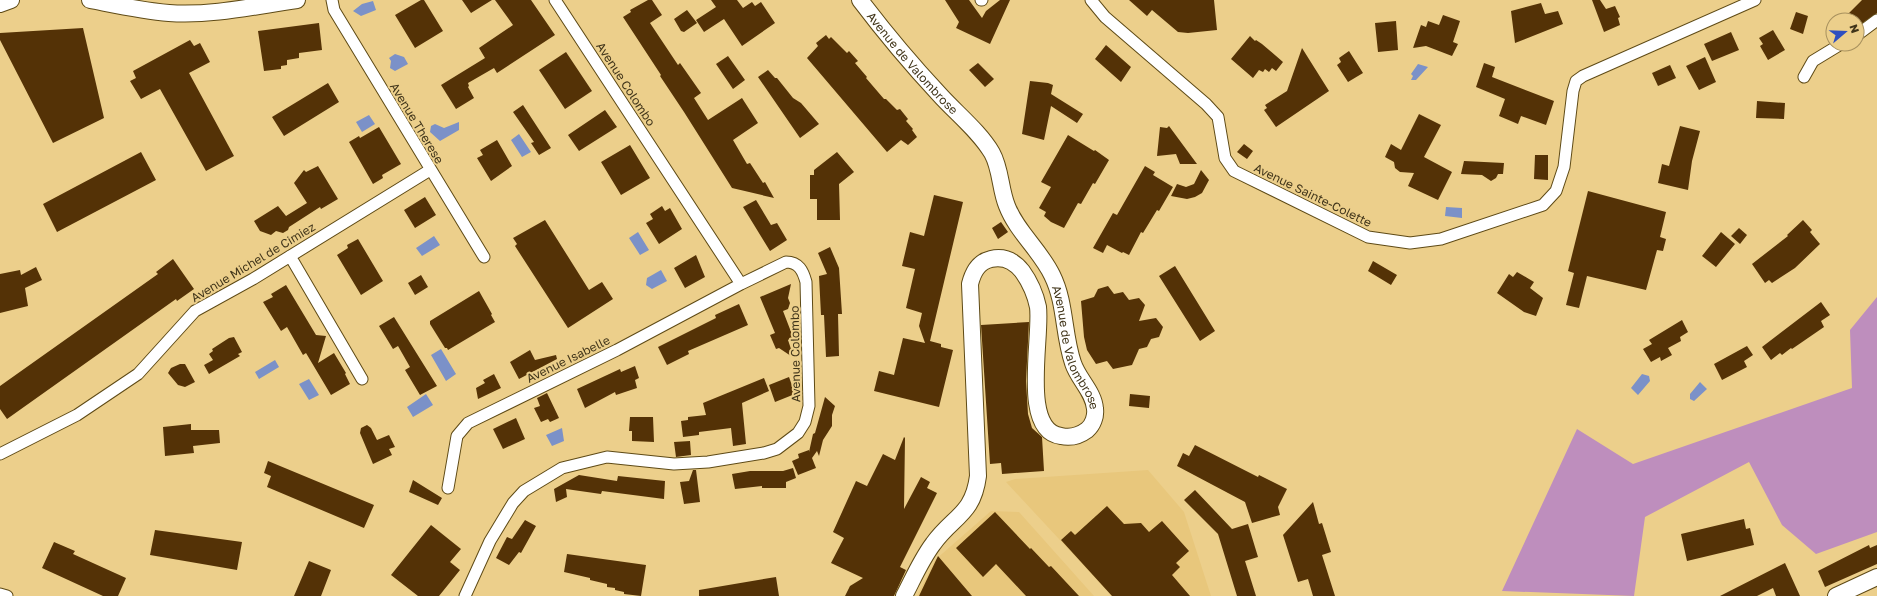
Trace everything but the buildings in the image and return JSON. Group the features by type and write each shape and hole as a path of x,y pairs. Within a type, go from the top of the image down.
{"main road":[{"path":"0,4 11,0"},
{"path":"90,0 168,13 190,14 231,10 297,0"},
{"name":"Avenue de Valombrose","path":"860,0 910,63 962,118 992,153 998,169 1003,194 1014,220 1044,260 1053,276 1062,301 1066,338 1070,357 1075,370 1092,397 1095,408 1094,420 1088,430 1075,436 1053,435 1044,427 1036,407 1039,334 1038,308 1034,292 1018,266 1009,260 999,257 988,259 978,265 973,273 970,284 978,476 976,491 964,511 933,544 904,596"},
{"path":"1836,596 1877,577"}],"street":[{"name":"Avenue Therese","path":"332,0 334,10 484,257"},
{"name":"Avenue Colombo","path":"465,596 490,541 513,503 524,491 562,468 591,459 607,457 674,464 715,461 764,453 776,449 798,433 805,422 809,406 810,392 806,282 803,272 799,266 792,262 786,262 741,284 555,0"},
{"name":"Avenue Sainte-Colette","path":"1091,0 1105,17 1206,104 1218,117 1225,158 1234,171 1368,237 1410,243 1441,239 1543,205 1556,191 1564,167 1573,91 1576,81 1583,76 1755,0"},
{"path":"1865,29 1877,20"},
{"path":"1804,77 1813,61 1828,52"},
{"name":"Avenue Michel de Cimiez","path":"0,454 77,415 138,374 195,311 290,256 430,170"},
{"path":"290,256 362,379"},
{"name":"Avenue Isabelle","path":"448,488 457,436 468,423 617,350 741,284"},
{"path":"0,594 7,596"}],"shaded area":[{"path":"1877,297 1877,532 1816,554 1782,525 1749,462 1645,517 1634,596 1502,591 1577,429 1633,464 1852,388 1850,330"},
{"path":"1148,470 1184,512 1211,596 1112,596 1006,482 1015,479"},
{"path":"991,511 1019,512 1094,596 917,596 935,560"}],"water":[{"path":"373,1 376,10 361,16 353,11 362,4"},
{"path":"395,54 404,57 408,64 395,71 390,68 391,61 389,58"},
{"path":"1418,64 1428,67 1416,80 1411,80 1413,76 1411,74"},
{"path":"369,115 375,124 362,132 356,122"},
{"path":"459,122 459,130 440,141 430,132 431,126 435,124 444,128"},
{"path":"519,134 531,152 522,157 511,140"},
{"path":"1446,207 1462,208 1462,218 1445,216"},
{"path":"638,232 649,250 640,255 629,238"},
{"path":"434,236 440,245 422,256 416,248"},
{"path":"661,270 667,281 652,289 646,285 647,278"},
{"path":"441,349 456,374 446,381 431,355"},
{"path":"275,360 279,367 259,379 255,372"},
{"path":"1642,374 1649,376 1650,381 1638,395 1631,388"},
{"path":"309,379 319,395 309,400 299,384"},
{"path":"1700,382 1707,389 1694,401 1690,399 1690,394"},
{"path":"426,394 433,405 413,417 407,407"},
{"path":"562,428 564,441 552,446 546,435"}]}
